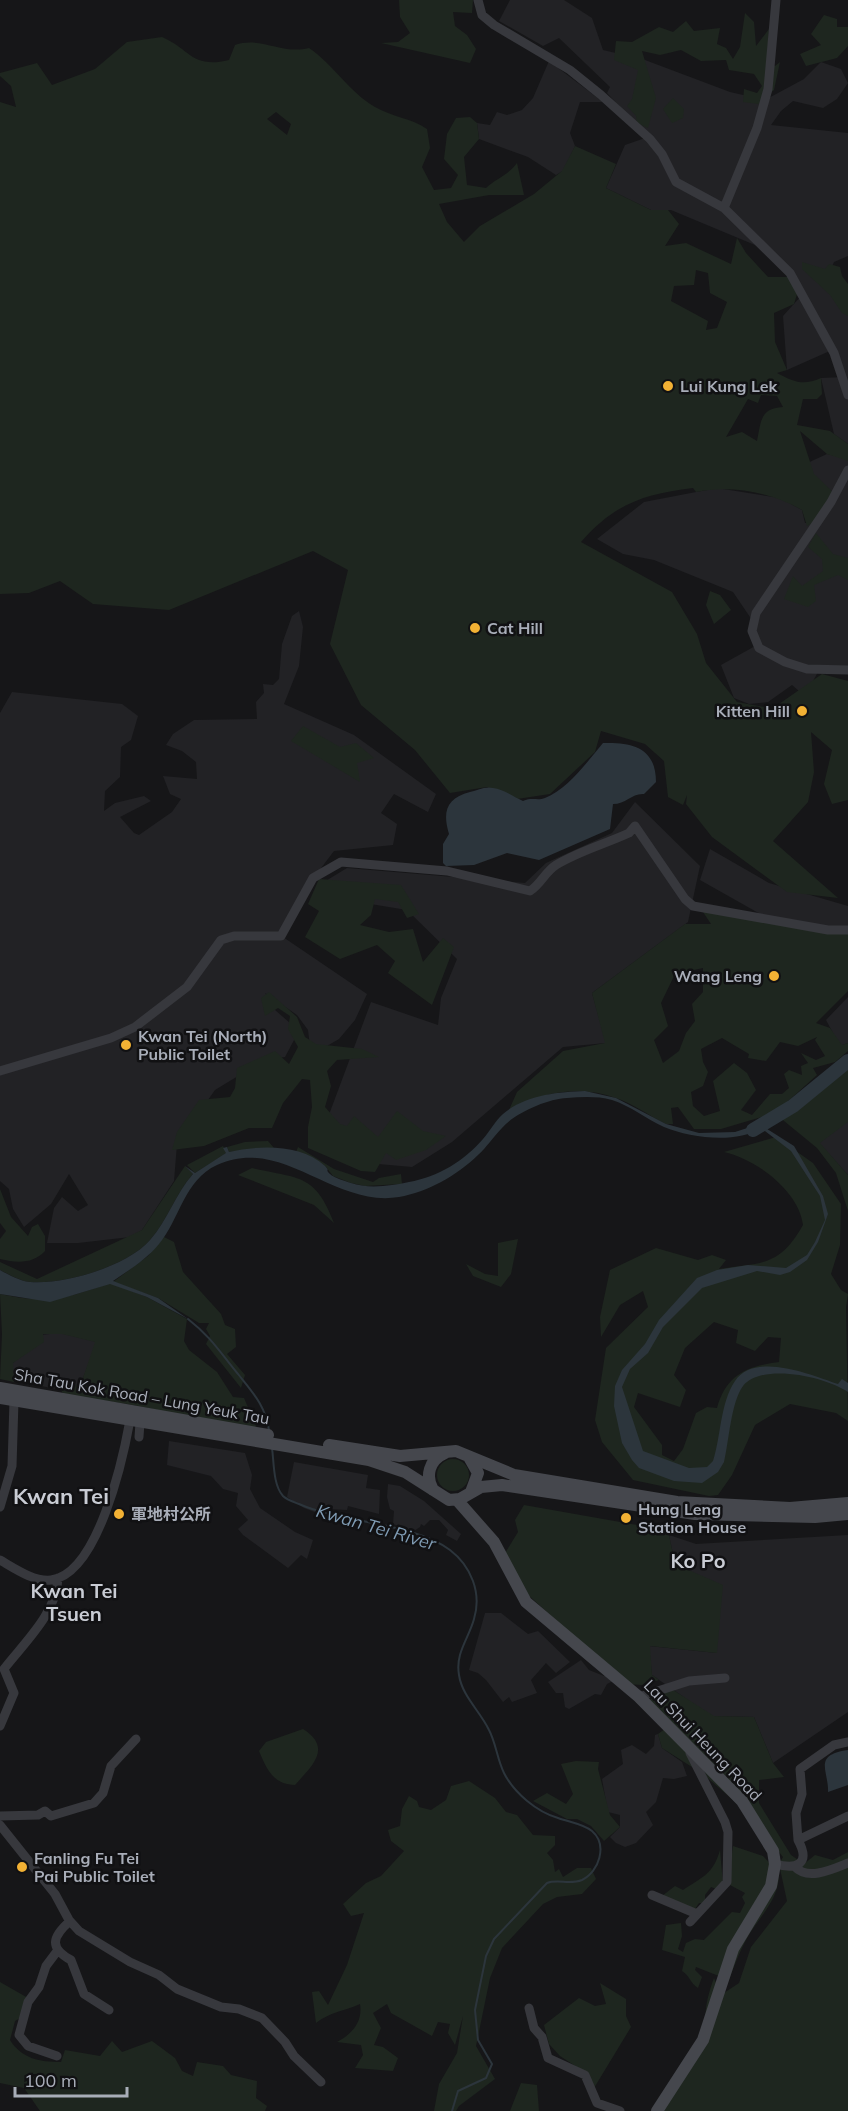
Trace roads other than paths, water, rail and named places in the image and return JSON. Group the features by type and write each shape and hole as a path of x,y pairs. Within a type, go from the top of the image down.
{"main road":[{"name":"Sha Tau Kok Road – Lung Yeuk Tau","path":"0,1388 278,1441"},
{"name":"Sha Tau Kok Road – Lung Yeuk Tau","path":"0,1398 135,1421 254,1437"},
{"path":"278,1441 400,1456 456,1451 514,1475 677,1503 790,1508 848,1503"},
{"path":"278,1441 385,1464 405,1472 446,1499 457,1500 481,1487 502,1485 695,1514 815,1517 848,1514"},
{"path":"436,1493 430,1483 429,1471 434,1461 445,1452"},
{"path":"468,1456 478,1473 471,1492"},
{"name":"Lau Shui Heung Road","path":"457,1500 494,1542 526,1602 639,1697 753,1815 773,1851 775,1864"},
{"path":"657,2111 701,2046 733,1949 769,1890 775,1864"}],"street":[{"path":"478,0 482,15 494,25 570,70 642,132 662,154 676,182 724,208 790,273 834,353 848,394"},
{"path":"724,208 757,128 768,89 776,0"},
{"path":"848,470 831,502 756,613 752,631 759,648 785,662 807,669 848,670"},
{"path":"0,1071 111,1038 135,1027 187,987 221,940 234,936 281,936 313,878 341,862 447,871 530,891 539,886 553,867 576,854 629,833 635,826 685,899 693,906 828,930 848,930"},
{"path":"0,1507 12,1466 14,1401"},
{"path":"135,1421 139,1437"},
{"path":"0,1560 39,1578 58,1578 83,1557 114,1493 135,1421"},
{"path":"0,1726 14,1693 4,1669 37,1628 56,1594 58,1578"},
{"path":"639,1697 680,1683 725,1678"},
{"path":"0,1816 39,1815 45,1811 51,1816 94,1803 103,1793 111,1766 136,1739"},
{"path":"795,1867 802,1859 803,1849 798,1840 796,1813 802,1794 800,1769 834,1745 848,1742"},
{"path":"652,1895 693,1918 727,1882 728,1832 688,1747"},
{"path":"798,1840 848,1816"},
{"path":"0,1825 55,1894 69,1921 79,1931 130,1962 159,1975 177,1989 221,2007 239,2009 262,2018 285,2042 294,2056 321,2082"},
{"path":"775,1864 795,1867 801,1872 810,1874 848,1863"},
{"path":"69,1921 56,1937 58,1950 71,1960 84,1994 109,2010"},
{"path":"57,2056 28,2046 19,2036 28,2002 39,1987 46,1966 58,1950"},
{"path":"530,2008 533,2024 542,2037 548,2058 585,2075 597,2103 620,2111"}],"waterway":[{"path":"753,1130 793,1106 848,1061"},
{"name":"Kwan Tei River","path":"188,1319 209,1339 253,1393 265,1413 269,1430"},
{"name":"Kwan Tei River","path":"272,1448 277,1486 286,1499 316,1510 418,1534 450,1550 464,1564 473,1581 477,1600 472,1626 459,1660 459,1675 467,1697 491,1735 504,1773 514,1788 534,1806 550,1815 592,1831 600,1843 597,1865 588,1876 578,1881 547,1883 494,1939 486,1956 475,2010 478,2040 492,2064 486,2078 458,2091 452,2111"}],"place":[{"name":"Lui Kung Lek","path":"668,386"},
{"name":"Cat Hill","path":"475,628"},
{"name":"Kitten Hill","path":"802,711"},
{"name":"Wang Leng","path":"774,976"},
{"name":"Kwan Tei (North) Public Toilet","path":"126,1045"},
{"name":"軍地村公所","path":"119,1514"},
{"name":"Hung Leng Station House","path":"626,1518"},
{"name":"Fanling Fu Tei Pai Public Toilet","path":"22,1867"}],"district":[{"name":"Kwan Tei","path":"61,1496"},
{"name":"Ko Po","path":"698,1560"},
{"name":"Kwan Tei Tsuen","path":"74,1602"}]}
